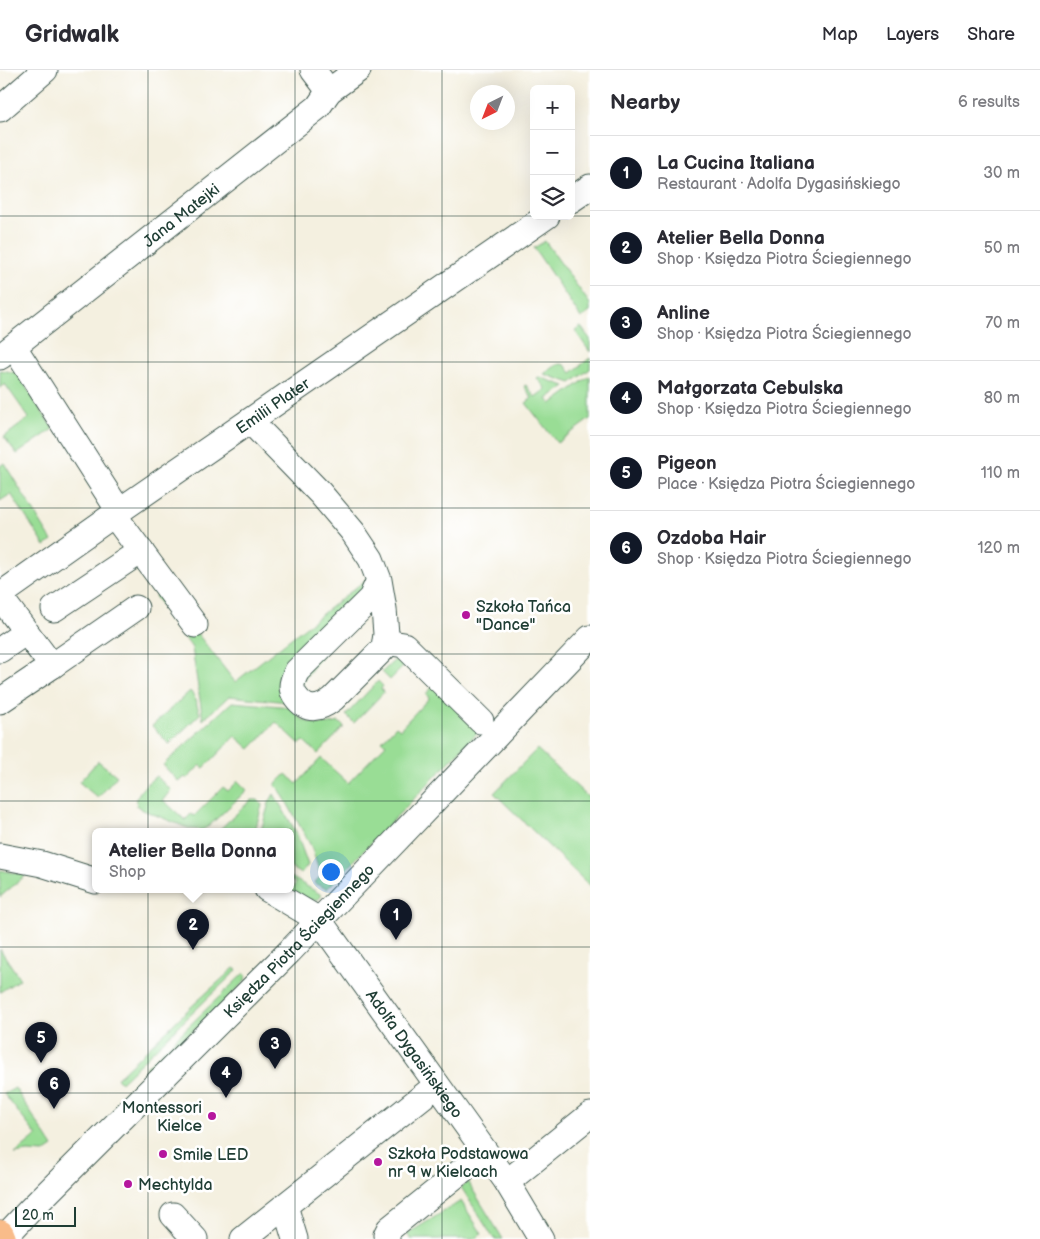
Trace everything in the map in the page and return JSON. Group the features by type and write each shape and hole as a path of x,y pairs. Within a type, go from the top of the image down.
{"main road":[{"path":"0,1234 3,1239"}],"street":[{"path":"0,109 46,70"},
{"path":"313,70 329,91"},
{"name":"Jana Matejki","path":"7,352 318,107 329,91 358,70"},
{"path":"575,197 590,187"},
{"name":"Emilii Plater","path":"0,596 116,513 542,220"},
{"path":"7,352 141,551 195,625"},
{"path":"250,421 320,493 353,532 371,559 379,580 386,634 384,648 333,700 324,706 311,708 300,703 293,693 292,684 297,671 371,598 379,580"},
{"path":"54,609 141,551"},
{"path":"0,596 52,666"},
{"path":"0,701 136,608"},
{"path":"0,650 26,632"},
{"name":"Księdza Piotra Ściegiennego","path":"3,1239 30,1209 184,1058 319,920 590,638"},
{"path":"385,642 404,645 482,721"},
{"path":"0,856 42,864 92,880"},
{"name":"Adolfa Dygasińskiego","path":"274,893 319,920 506,1182 541,1239"},
{"path":"243,1239 437,1085"},
{"path":"506,1182 590,1115"},
{"path":"387,1239 386,1235 389,1229 485,1152"},
{"path":"285,1206 295,1239"},
{"path":"173,1215 195,1239"}],"green space":[{"path":"545,241 590,304 590,312 581,318 534,248"},
{"path":"581,327 590,339 590,352 575,331"},
{"path":"590,358 590,369 571,383 544,374 560,364 566,366 571,373"},
{"path":"0,370 17,373 53,429 17,454 4,437 29,418 5,384 0,388"},
{"path":"590,376 590,419 557,443 526,403 532,398 524,386 526,385 535,397 546,389 537,378 539,377 565,386 547,399 551,404"},
{"path":"4,463 52,541 45,546 11,494 0,501 0,466"},
{"path":"368,578 375,581 288,702 229,696 203,720 192,648 155,596 162,588 235,682"},
{"path":"402,656 482,728 327,889 314,883 321,876 311,846 280,790 275,785 286,774 297,784 321,758 348,783 386,744 382,741 396,726 400,729 429,698 426,694 433,686 408,662 390,680 382,672 398,657"},
{"path":"378,681 383,686 381,689 384,692 354,723 346,715"},
{"path":"190,691 194,696 200,714 169,744 152,726"},
{"path":"232,702 292,707 299,717 308,722 324,724 339,722 344,727 318,754 304,741 300,744 276,722 250,749 235,736 204,768 200,765 187,779 185,777 179,782 163,765"},
{"path":"537,749 590,799 590,886 494,793"},
{"path":"98,761 117,776 98,798 79,782"},
{"path":"156,776 171,790 163,800 185,820 191,814 194,816 223,787 228,791 238,781 247,790 209,826 206,828 188,828 137,806 137,797"},
{"path":"274,794 294,828 262,828 269,803"},
{"path":"251,800 258,800 262,805 256,828 221,828"},
{"path":"294,829 308,865 301,874 294,870"},
{"path":"0,870 26,875 0,897"},
{"path":"294,879 320,894 321,897 317,900 301,900 293,893 296,883"},
{"path":"0,949 20,979 0,992"},
{"path":"234,968 237,970 121,1082 117,1078 193,1005"},
{"path":"244,973 246,975 245,981 211,1016 146,1070 145,1068"},
{"path":"15,1088 53,1147 44,1153 28,1152 15,1154 37,1136 4,1094"},
{"path":"468,1182 503,1239 494,1239 461,1187"},
{"path":"461,1201 482,1234 474,1239 411,1239 407,1234"}],"place":[{"name":"Szkoła Tańca \"Dance\"","path":"466,615"},
{"name":"La Cucina Italiana","path":"396,940"},
{"name":"Atelier Bella Donna","path":"193,950"},
{"name":"Pigeon","path":"41,1063"},
{"name":"Anline","path":"275,1069"},
{"name":"Małgorzata Cebulska","path":"226,1098"},
{"name":"Ozdoba Hair","path":"54,1109"},
{"name":"Montessori Kielce","path":"212,1116"},
{"name":"Smile LED","path":"163,1154"},
{"name":"Szkoła Podstawowa nr 9 w Kielcach","path":"378,1162"},
{"name":"Mechtylda","path":"128,1184"}]}
